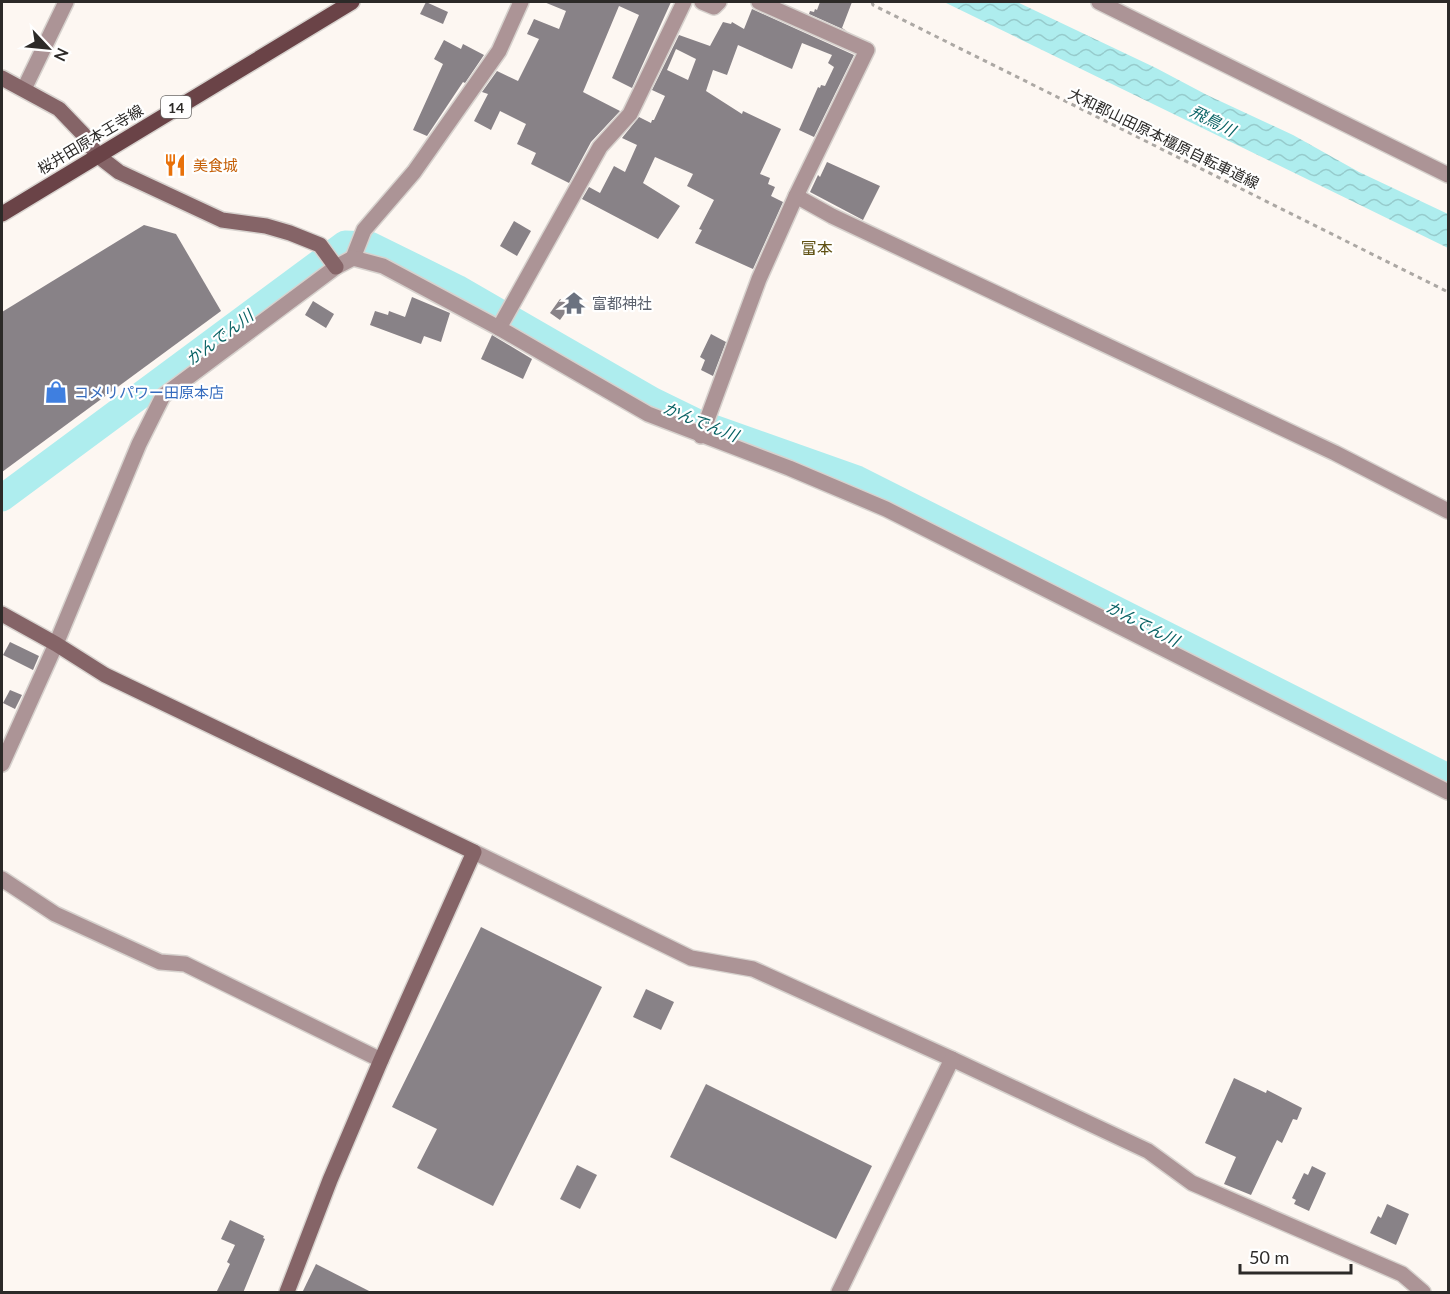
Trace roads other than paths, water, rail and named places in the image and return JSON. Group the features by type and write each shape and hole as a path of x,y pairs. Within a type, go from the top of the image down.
{"main road":[{"name":"桜井田原本王寺線","path":"2,214 352,2"}],"street":[{"path":"24,89 66,2"},
{"path":"2,764 56,644 139,444 163,396 336,267 353,258 364,230 414,172 499,51 521,2"},
{"path":"498,328 600,147 630,114 684,2"},
{"path":"702,2 714,7 718,2"},
{"path":"701,436 759,279 796,196 867,50 759,2"},
{"path":"1099,2 1449,175"},
{"path":"2,78 59,109 83,134 97,155 119,172 222,220 290,232 320,245 336,267"},
{"path":"796,196 832,216 1335,453 1449,511"},
{"path":"353,258 383,266 498,328 648,414 789,468 886,509 1449,792"},
{"path":"2,614 116,680 691,958 753,969 952,1059 1148,1151 1192,1183 1402,1274 1424,1293"},
{"path":"287,1293 330,1180 474,852"},
{"path":"2,879 55,914 160,962 185,964 381,1060"},
{"path":"843,1291 952,1059"}],"water":[{"name":"飛鳥川","path":"944,2 1017,2 1156,68 1207,95 1293,135 1359,172 1448,214 1448,248"}],"waterway":[{"name":"かんでん川","path":"2,498 345,244 370,245 457,288 653,401 696,422 857,479 1448,777"}],"place":[{"name":"美食城","path":"175,165"},
{"name":"富都神社","path":"574,303"},
{"name":"コメリパワー田原本店","path":"56,392"}],"district":[{"name":"富本","path":"817,247"}]}
